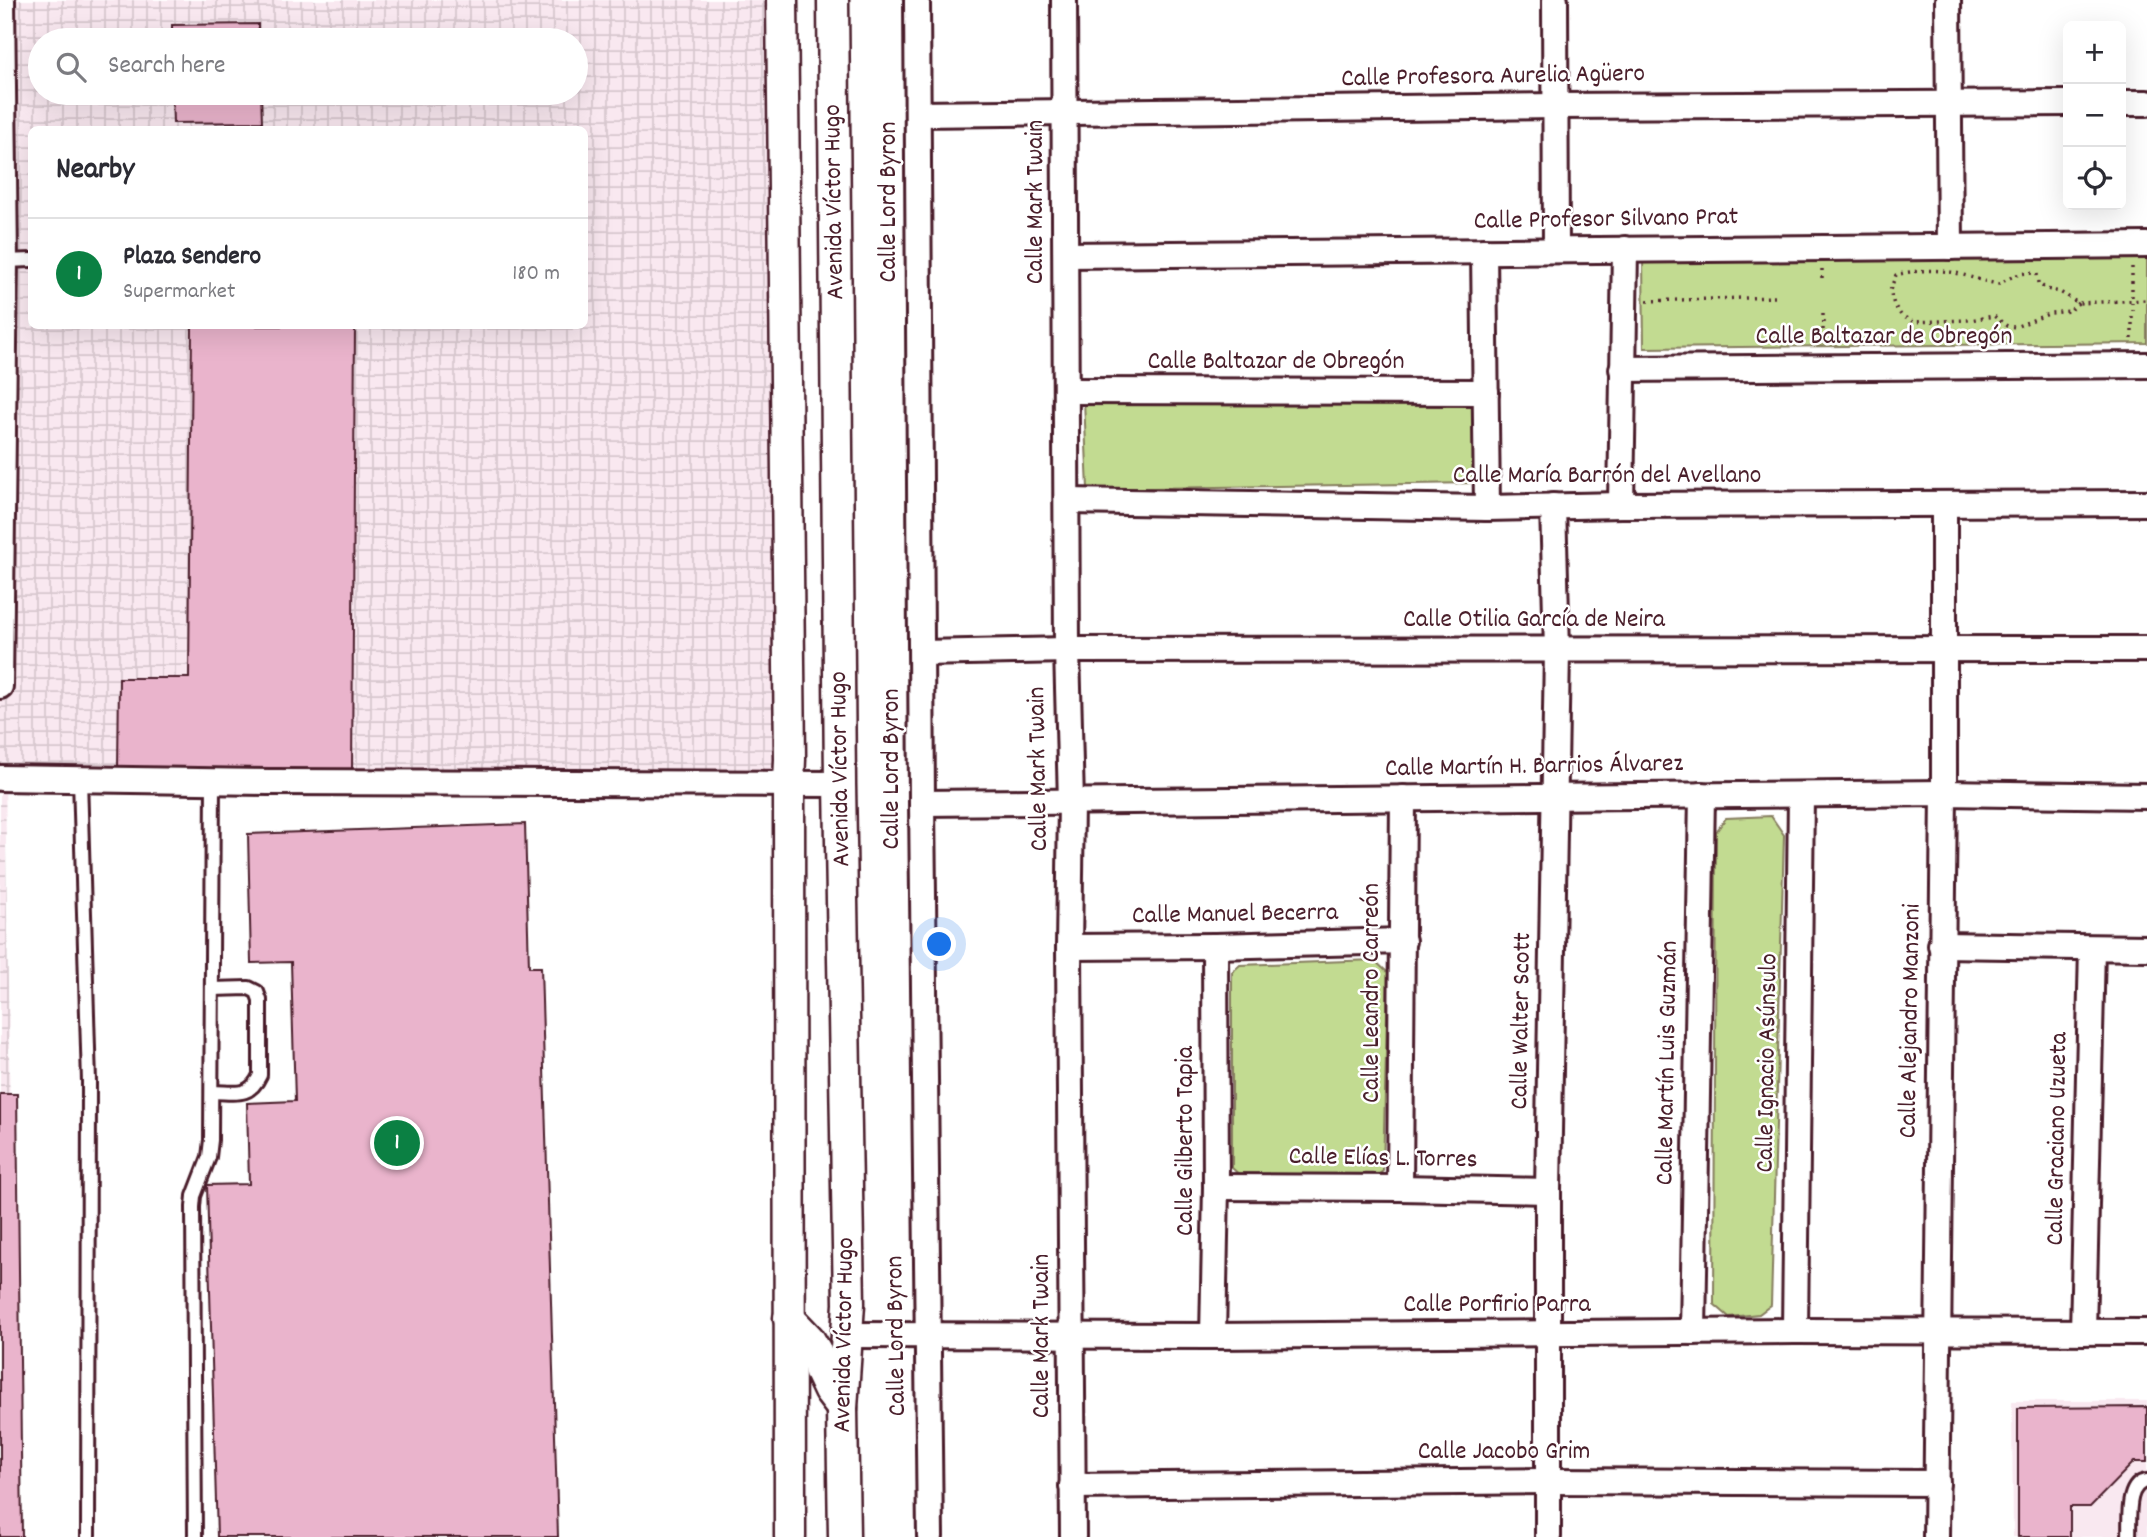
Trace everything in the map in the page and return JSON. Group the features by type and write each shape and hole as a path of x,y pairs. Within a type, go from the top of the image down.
{"street":[{"path":"0,686 5,261 2,0"},
{"name":"Avenida Víctor Hugo","path":"782,0 790,731 790,1537"},
{"name":"Avenida Víctor Hugo","path":"833,0 840,784 849,1304 842,1408 844,1537"},
{"name":"Calle Lord Byron","path":"917,0 930,1537"},
{"name":"Calle Mark Twain","path":"1064,0 1071,802 1069,947 1073,1537"},
{"path":"1555,0 1556,250"},
{"path":"1948,0 1950,247"},
{"name":"Calle Profesora Aurelia Agüero","path":"918,114 2063,103"},
{"path":"2126,103 2147,103"},
{"name":"Calle Profesor Silvano Prat","path":"1066,254 2147,245"},
{"path":"1621,505 1625,249"},
{"path":"1484,251 1487,508"},
{"name":"Calle Baltazar de Obregón","path":"1622,369 2143,355"},
{"name":"Calle Baltazar de Obregón","path":"1066,391 1486,392"},
{"name":"Calle María Barrón del Avellano","path":"1067,501 1487,508 2147,503"},
{"name":"Calle Alejandro Manzoni","path":"1936,1537 1944,793 1944,505"},
{"name":"Calle Walter Scott","path":"1548,1537 1548,1191 1557,650 1553,506"},
{"name":"Calle Otilia García de Neira","path":"922,653 1068,650 2147,649"},
{"path":"0,778 840,784"},
{"name":"Calle Martín H. Barrios Álvarez","path":"922,803 1944,793 2147,796"},
{"name":"Calle Martín Luis Guzmán","path":"1693,1332 1702,795"},
{"name":"Calle Ignacio Asúnsulo","path":"1795,1331 1801,795"},
{"name":"Calle Leandro Carreón","path":"1400,1188 1402,798"},
{"name":"Calle Manuel Becerra","path":"1069,947 1403,942"},
{"path":"1941,945 2147,948"},
{"name":"Calle Gilberto Tapia","path":"1213,1336 1216,1187 1215,946"},
{"name":"Calle Graciano Uzueta","path":"2083,1332 2092,948"},
{"name":"Calle Elías L. Torres","path":"1216,1187 1548,1191"},
{"path":"789,1318 809,1339 816,1351 820,1372 829,1391 842,1408"},
{"name":"Calle Porfirio Parra","path":"847,1335 2147,1332"},
{"name":"Calle Jacobo Grim","path":"1072,1486 1547,1481 1937,1483"}],"lane":[{"path":"5,261 28,260"},
{"path":"79,779 89,1082 88,1537"},
{"path":"195,1537 193,1207 197,1185 209,1157 211,1140 213,780"},
{"path":"212,989 249,988 257,992 260,1000 260,1076 255,1086 248,1092 212,1092"},
{"path":"2129,1537 2132,1491 2137,1484 2147,1481"}],"path":[{"path":"2132,265 2132,345 2143,355"},
{"path":"2078,303 2070,310 2051,313 2015,327 2007,326 1994,316 1970,320 1913,322 1894,305 1890,290 1896,275 1907,272 1955,273 1999,285 2026,272 2037,274 2038,283 2046,289 2060,292 2078,303 2147,300"},
{"path":"1641,301 1775,297"},
{"path":"1823,314 1824,345"}],"shaded area":[{"path":"0,0 783,0 795,774 5,774 16,1537 0,1537"},
{"path":"2012,1401 2147,1401 2147,1537 2013,1537"}],"green space":[{"path":"1643,258 2147,258 2147,343 1644,348"},
{"path":"1477,397 1476,483 1088,489 1084,401"},
{"path":"1771,816 1784,835 1771,1305 1759,1314 1729,1317 1714,1304 1716,832 1726,818"},
{"path":"1374,960 1388,973 1383,1171 1375,1177 1241,1176 1232,1168 1232,972 1240,965"}],"building":[{"path":"258,24 258,28 172,28 172,25"},
{"path":"172,105 261,105 262,122 173,123"},
{"path":"192,329 355,329 352,772 118,771 119,678 189,678"},
{"path":"525,824 529,967 541,967 558,1537 217,1537 207,1185 249,1184 247,1103 295,1101 291,962 251,963 248,834"},
{"path":"0,1094 17,1094 22,1537 0,1537"},
{"path":"2147,1407 2147,1462 2134,1462 2090,1507 2070,1507 2070,1537 2018,1537 2018,1408"}],"place":[{"name":"Plaza Sendero","path":"397,1143"}]}
